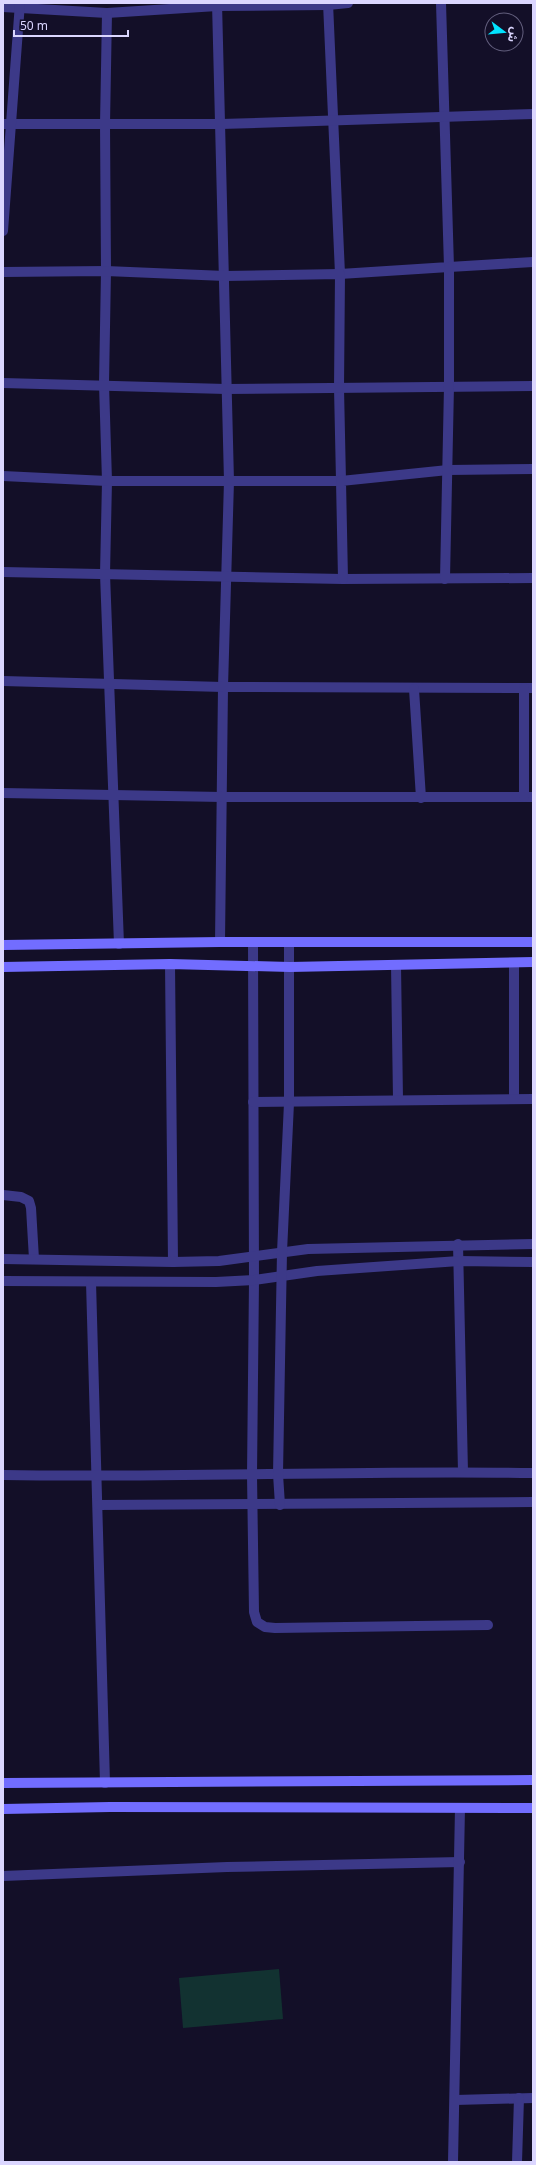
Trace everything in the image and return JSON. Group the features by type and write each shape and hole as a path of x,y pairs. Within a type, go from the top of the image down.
{"main road":[{"path":"3,945 220,942 533,942"},
{"path":"3,968 170,964 290,967 533,962"},
{"path":"3,1783 533,1780"},
{"path":"3,1809 110,1807 533,1808"}],"street":[{"path":"3,7 20,6 107,13 217,5 348,3"},
{"path":"441,3 449,268 448,470 445,579"},
{"path":"328,4 340,274 339,388 342,481 342,579"},
{"path":"217,5 229,481 223,687 220,942"},
{"path":"3,231 7,124 20,6"},
{"path":"107,13 104,384 107,481 105,574 110,685 112,794 119,944"},
{"path":"7,124 221,124 444,115 533,114"},
{"path":"3,272 106,271 225,276 340,274 533,262"},
{"path":"3,382 226,389 533,386"},
{"path":"3,476 107,481 342,481 448,470 533,469"},
{"path":"3,572 227,575 342,579 533,578"},
{"path":"3,681 223,687 414,689 529,688 529,797 222,797 3,793"},
{"path":"414,689 421,798"},
{"path":"253,942 254,1280 252,1505 254,1612 257,1622 265,1627 488,1625"},
{"path":"280,1505 278,1474 282,1252 289,1103 289,942"},
{"path":"514,963 514,1099"},
{"path":"170,964 173,1262"},
{"path":"396,965 398,1099"},
{"path":"253,1102 289,1103 398,1099 533,1099"},
{"path":"3,1196 21,1197 28,1200 31,1208 34,1260"},
{"path":"458,1244 463,1472"},
{"path":"3,1259 173,1262 219,1261 308,1249 458,1244 533,1244"},
{"path":"3,1281 91,1282 254,1280 317,1271 459,1261 533,1262"},
{"path":"91,1282 105,1783"},
{"path":"3,1475 97,1476 463,1472 533,1473"},
{"path":"98,1505 280,1505 533,1502"},
{"path":"453,2162 460,1808"},
{"path":"3,1876 227,1866 460,1862"},
{"path":"517,2162 519,2098"},
{"path":"455,2100 533,2098"}],"green space":[{"path":"279,1969 283,2019 183,2028 179,1978"}]}
